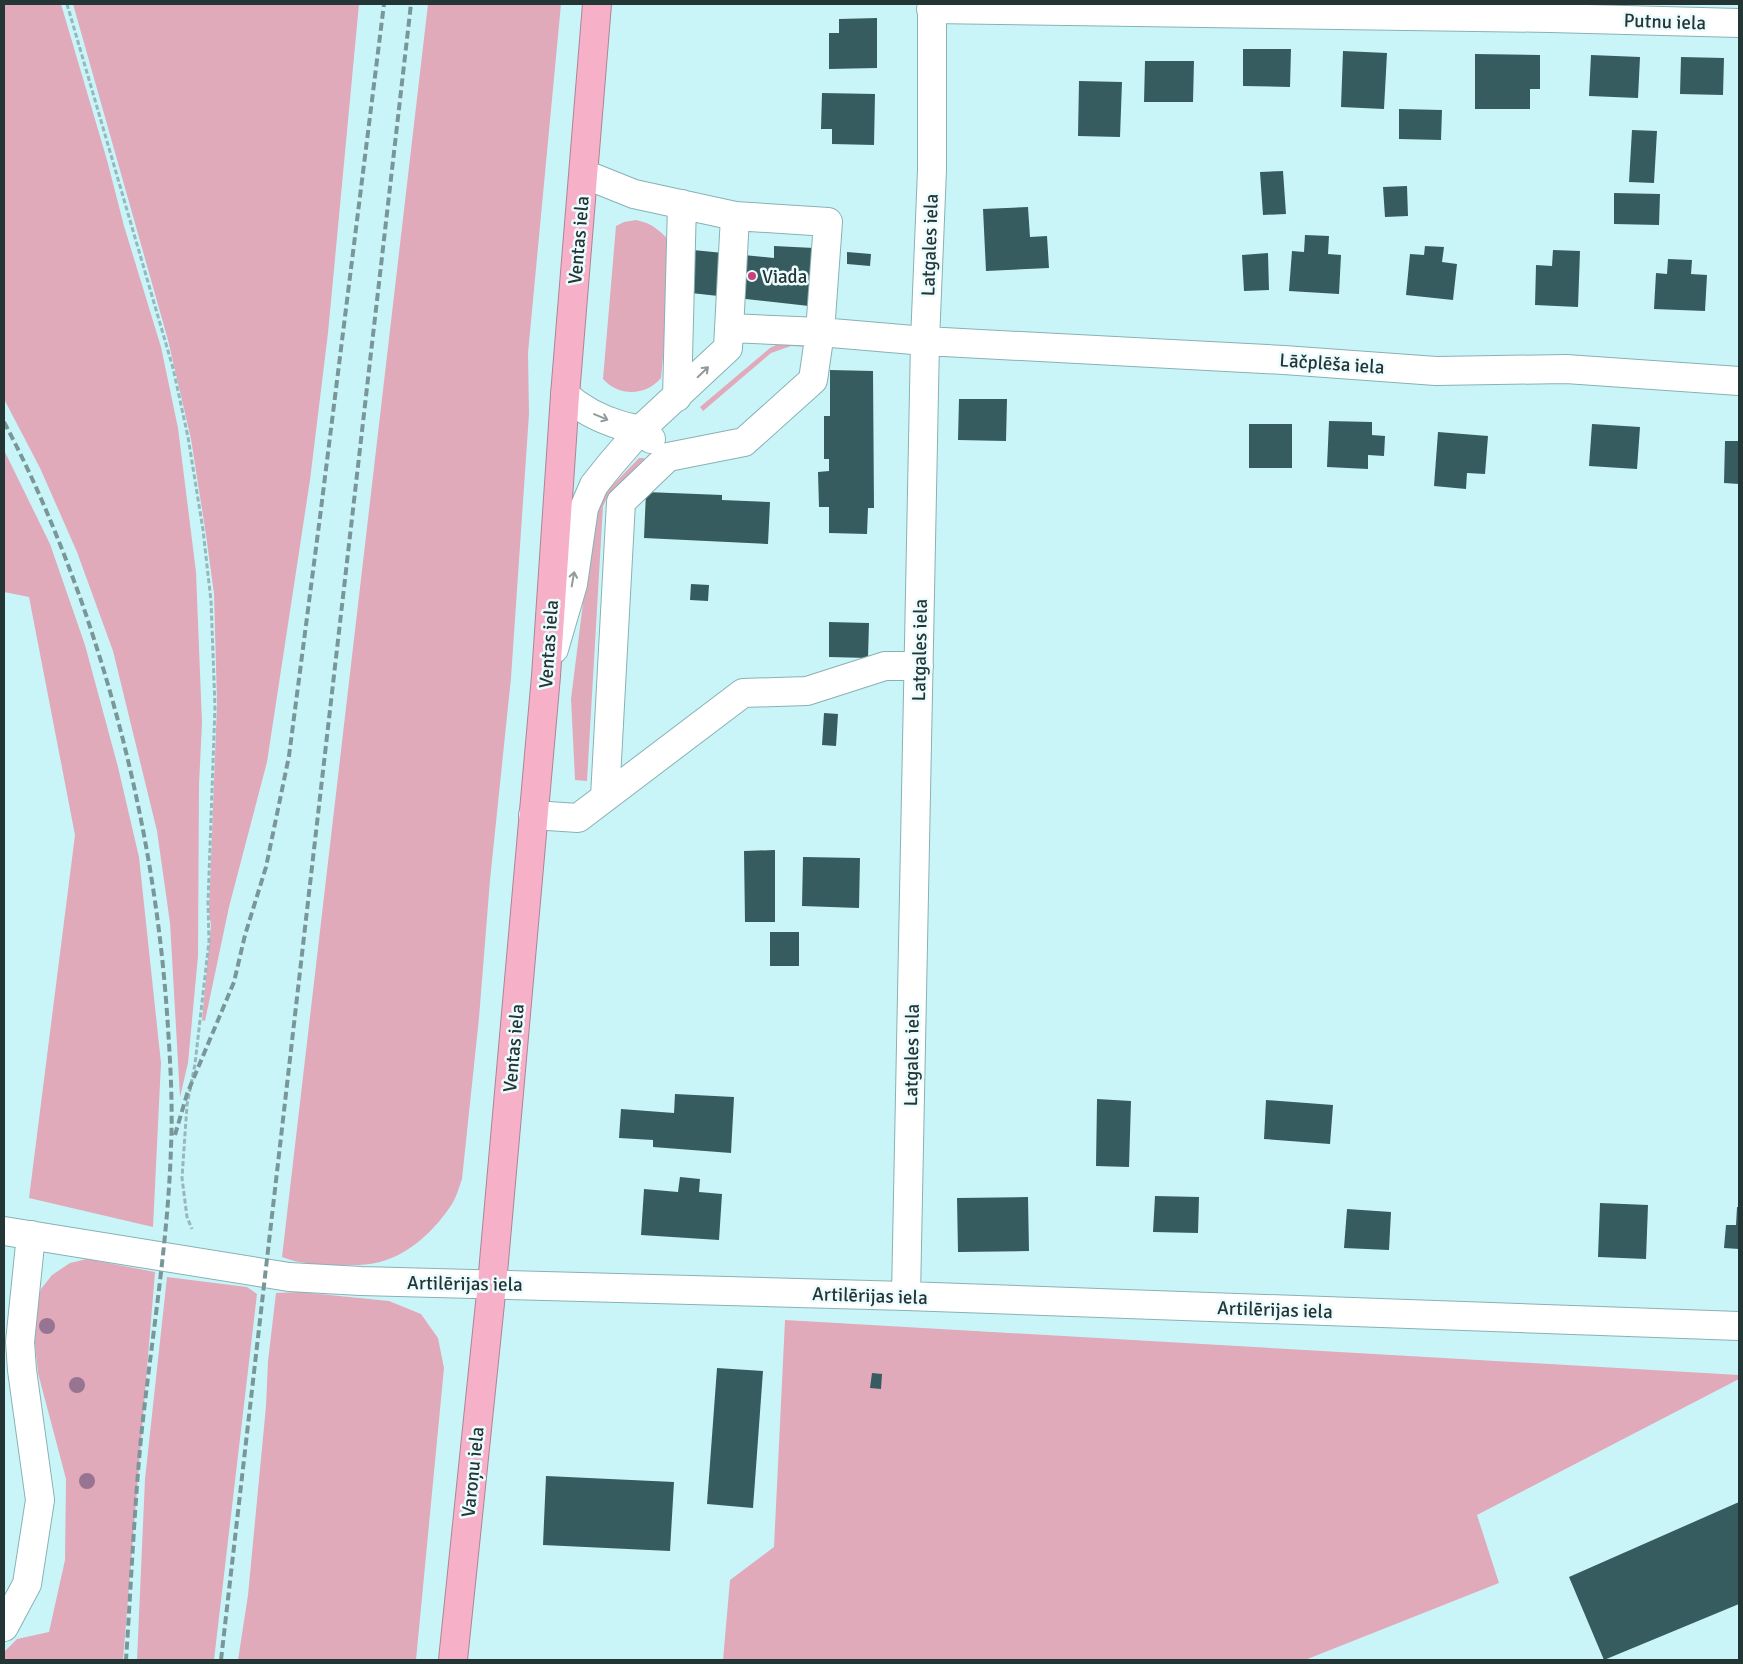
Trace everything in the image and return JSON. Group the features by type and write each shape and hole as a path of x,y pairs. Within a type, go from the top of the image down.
{"highway":[{"name":"Ventas iela","path":"492,1284 546,676 565,395 597,4"},
{"name":"Varoņu iela","path":"452,1660 492,1284"}],"street":[{"name":"Putnu iela","path":"932,7 1550,11 1739,23"},
{"name":"Latgales iela","path":"906,1296 926,341 932,170 932,7"},
{"path":"584,174 634,194 735,216 828,222 820,332 813,380 744,442 668,457 621,502 605,797"},
{"path":"677,397 682,204"},
{"path":"546,676 572,584 584,508 594,485 641,429 728,348 735,216"},
{"name":"Lāčplēša iela","path":"729,328 820,332 926,341 1284,360 1436,371 1566,369 1739,381"},
{"path":"565,395 582,409 619,425 641,429 668,457"},
{"path":"533,815 578,818 743,693 807,691 885,666 919,666"},
{"name":"Artilērijas iela","path":"4,1231 289,1276 361,1281 906,1296 1739,1326"},
{"path":"4,1627 12,1594 27,1584 40,1500 22,1370 20,1342 32,1235"}],"path":[{"path":"67,4 173,368 188,437 203,530 211,601 215,707 208,903 209,941 187,1105 182,1178 187,1216 200,1247 204,1263"}],"shaded area":[{"path":"4,4 61,4 107,160 124,226 161,347 178,428 196,572 202,723 199,785 198,956 188,1063 180,1097 170,923 157,831 113,651 77,552 40,468 4,399"},
{"path":"73,4 359,4 328,333 310,480 267,762 229,907 205,1021 202,1020 211,925 209,912 217,704 214,594 191,439 168,340"},
{"path":"428,4 561,4 528,353 529,414 511,678 490,880 479,1018 462,1179 457,1195 445,1214 421,1240 402,1253 380,1262 353,1265 302,1263 282,1257"},
{"path":"636,220 647,223 657,229 673,246 661,378 648,388 632,392 617,389 603,379 616,226 624,222"},
{"path":"807,342 807,347 791,346 771,353 703,411 700,407 770,348 780,343"},
{"path":"4,450 50,544 85,645 118,767 139,857 161,1063 153,1227 29,1198 75,835 29,597 4,592"},
{"path":"639,458 644,458 643,464 607,498 603,506 587,781 575,780 571,699 594,515 609,489"},
{"path":"87,1259 155,1272 123,1660 4,1660 4,1652 17,1639 49,1632 65,1560 66,1479 38,1373 34,1334 36,1305 41,1289 52,1275 70,1263"},
{"path":"167,1277 247,1287 257,1294 214,1660 137,1660 145,1479"},
{"path":"300,1292 389,1301 421,1314 438,1338 444,1368 416,1660 238,1660 248,1595 266,1406 268,1361 276,1293"},
{"path":"785,1320 1739,1375 1739,1379 1477,1515 1499,1583 1305,1660 723,1660 730,1580 774,1547"}],"building":[{"path":"877,18 877,68 829,69 829,33 839,33 839,19"},
{"path":"1243,49 1291,49 1290,87 1243,86"},
{"path":"1343,51 1387,53 1384,109 1341,107"},
{"path":"1475,54 1540,55 1540,89 1530,89 1530,109 1475,109"},
{"path":"1591,55 1640,57 1638,98 1589,96"},
{"path":"1681,57 1724,58 1723,95 1680,94"},
{"path":"1145,61 1194,61 1193,102 1144,102"},
{"path":"1079,81 1122,82 1120,137 1078,136"},
{"path":"822,93 875,94 874,145 832,144 832,129 821,129"},
{"path":"1399,109 1442,110 1441,140 1399,139"},
{"path":"1632,130 1657,131 1654,183 1629,182"},
{"path":"1283,171 1286,214 1263,215 1260,172"},
{"path":"1407,186 1408,216 1385,217 1383,187"},
{"path":"1614,193 1660,194 1659,225 1614,224"},
{"path":"1028,207 1030,237 1047,236 1049,268 986,271 983,209"},
{"path":"1305,235 1329,236 1328,254 1341,255 1339,294 1289,291 1292,251 1304,252"},
{"name":"Viada","path":"774,246 814,248 809,306 691,293 693,250 774,258"},
{"path":"1425,246 1444,247 1442,262 1457,264 1453,300 1406,295 1410,254 1424,255"},
{"path":"1553,250 1580,251 1578,307 1535,305 1536,265 1552,266"},
{"path":"847,252 871,254 870,266 847,264"},
{"path":"1268,253 1269,290 1244,291 1242,255"},
{"path":"1668,259 1692,260 1691,274 1707,275 1705,311 1654,309 1656,273 1667,274"},
{"path":"830,370 873,371 874,508 868,508 867,534 829,533 829,507 819,507 818,472 829,471 829,459 824,459 824,416 830,416"},
{"path":"959,399 1007,399 1006,441 958,440"},
{"path":"1329,421 1372,422 1372,435 1385,436 1384,456 1368,455 1368,469 1327,467"},
{"path":"1249,424 1292,424 1292,468 1249,468"},
{"path":"1592,424 1640,427 1637,469 1589,466"},
{"path":"1438,432 1488,436 1485,474 1467,473 1466,489 1434,486"},
{"path":"1725,441 1739,441 1739,484 1724,483"},
{"path":"646,492 722,495 722,500 770,502 768,544 644,538"},
{"path":"691,584 709,585 708,601 690,600"},
{"path":"829,622 869,623 868,658 829,657"},
{"path":"824,713 838,714 836,746 822,745"},
{"path":"775,850 775,922 745,922 744,851"},
{"path":"803,857 860,858 859,908 802,906"},
{"path":"770,932 799,932 799,966 770,966"},
{"path":"675,1094 734,1097 731,1153 653,1147 653,1140 619,1138 621,1109 674,1113"},
{"path":"1097,1099 1131,1101 1129,1167 1096,1166"},
{"path":"1266,1100 1333,1105 1330,1144 1264,1139"},
{"path":"680,1177 700,1179 699,1192 722,1194 719,1240 641,1235 644,1189 678,1192"},
{"path":"1155,1196 1199,1197 1198,1233 1153,1232"},
{"path":"1028,1197 1029,1251 958,1252 957,1198"},
{"path":"1600,1203 1648,1205 1646,1259 1598,1257"},
{"path":"1737,1207 1739,1207 1739,1249 1724,1248 1726,1225 1736,1225"},
{"path":"1347,1209 1391,1212 1389,1250 1344,1248"},
{"path":"717,1368 763,1371 753,1508 707,1504"},
{"path":"872,1373 882,1374 881,1389 870,1388"},
{"path":"546,1476 674,1482 670,1551 543,1545"},
{"path":"1739,1502 1739,1604 1604,1660 1569,1577"}],"railway":[{"path":"175,1135 187,1094 234,982 245,935 266,867 289,756 384,4"},
{"path":"221,1660 411,4"},
{"path":"4,422 37,488 65,557 82,603 113,703 138,805 148,856 162,960 168,1030 172,1130 163,1256 141,1438 126,1660"}],"place":[{"name":"Viada","path":"752,276"}]}
